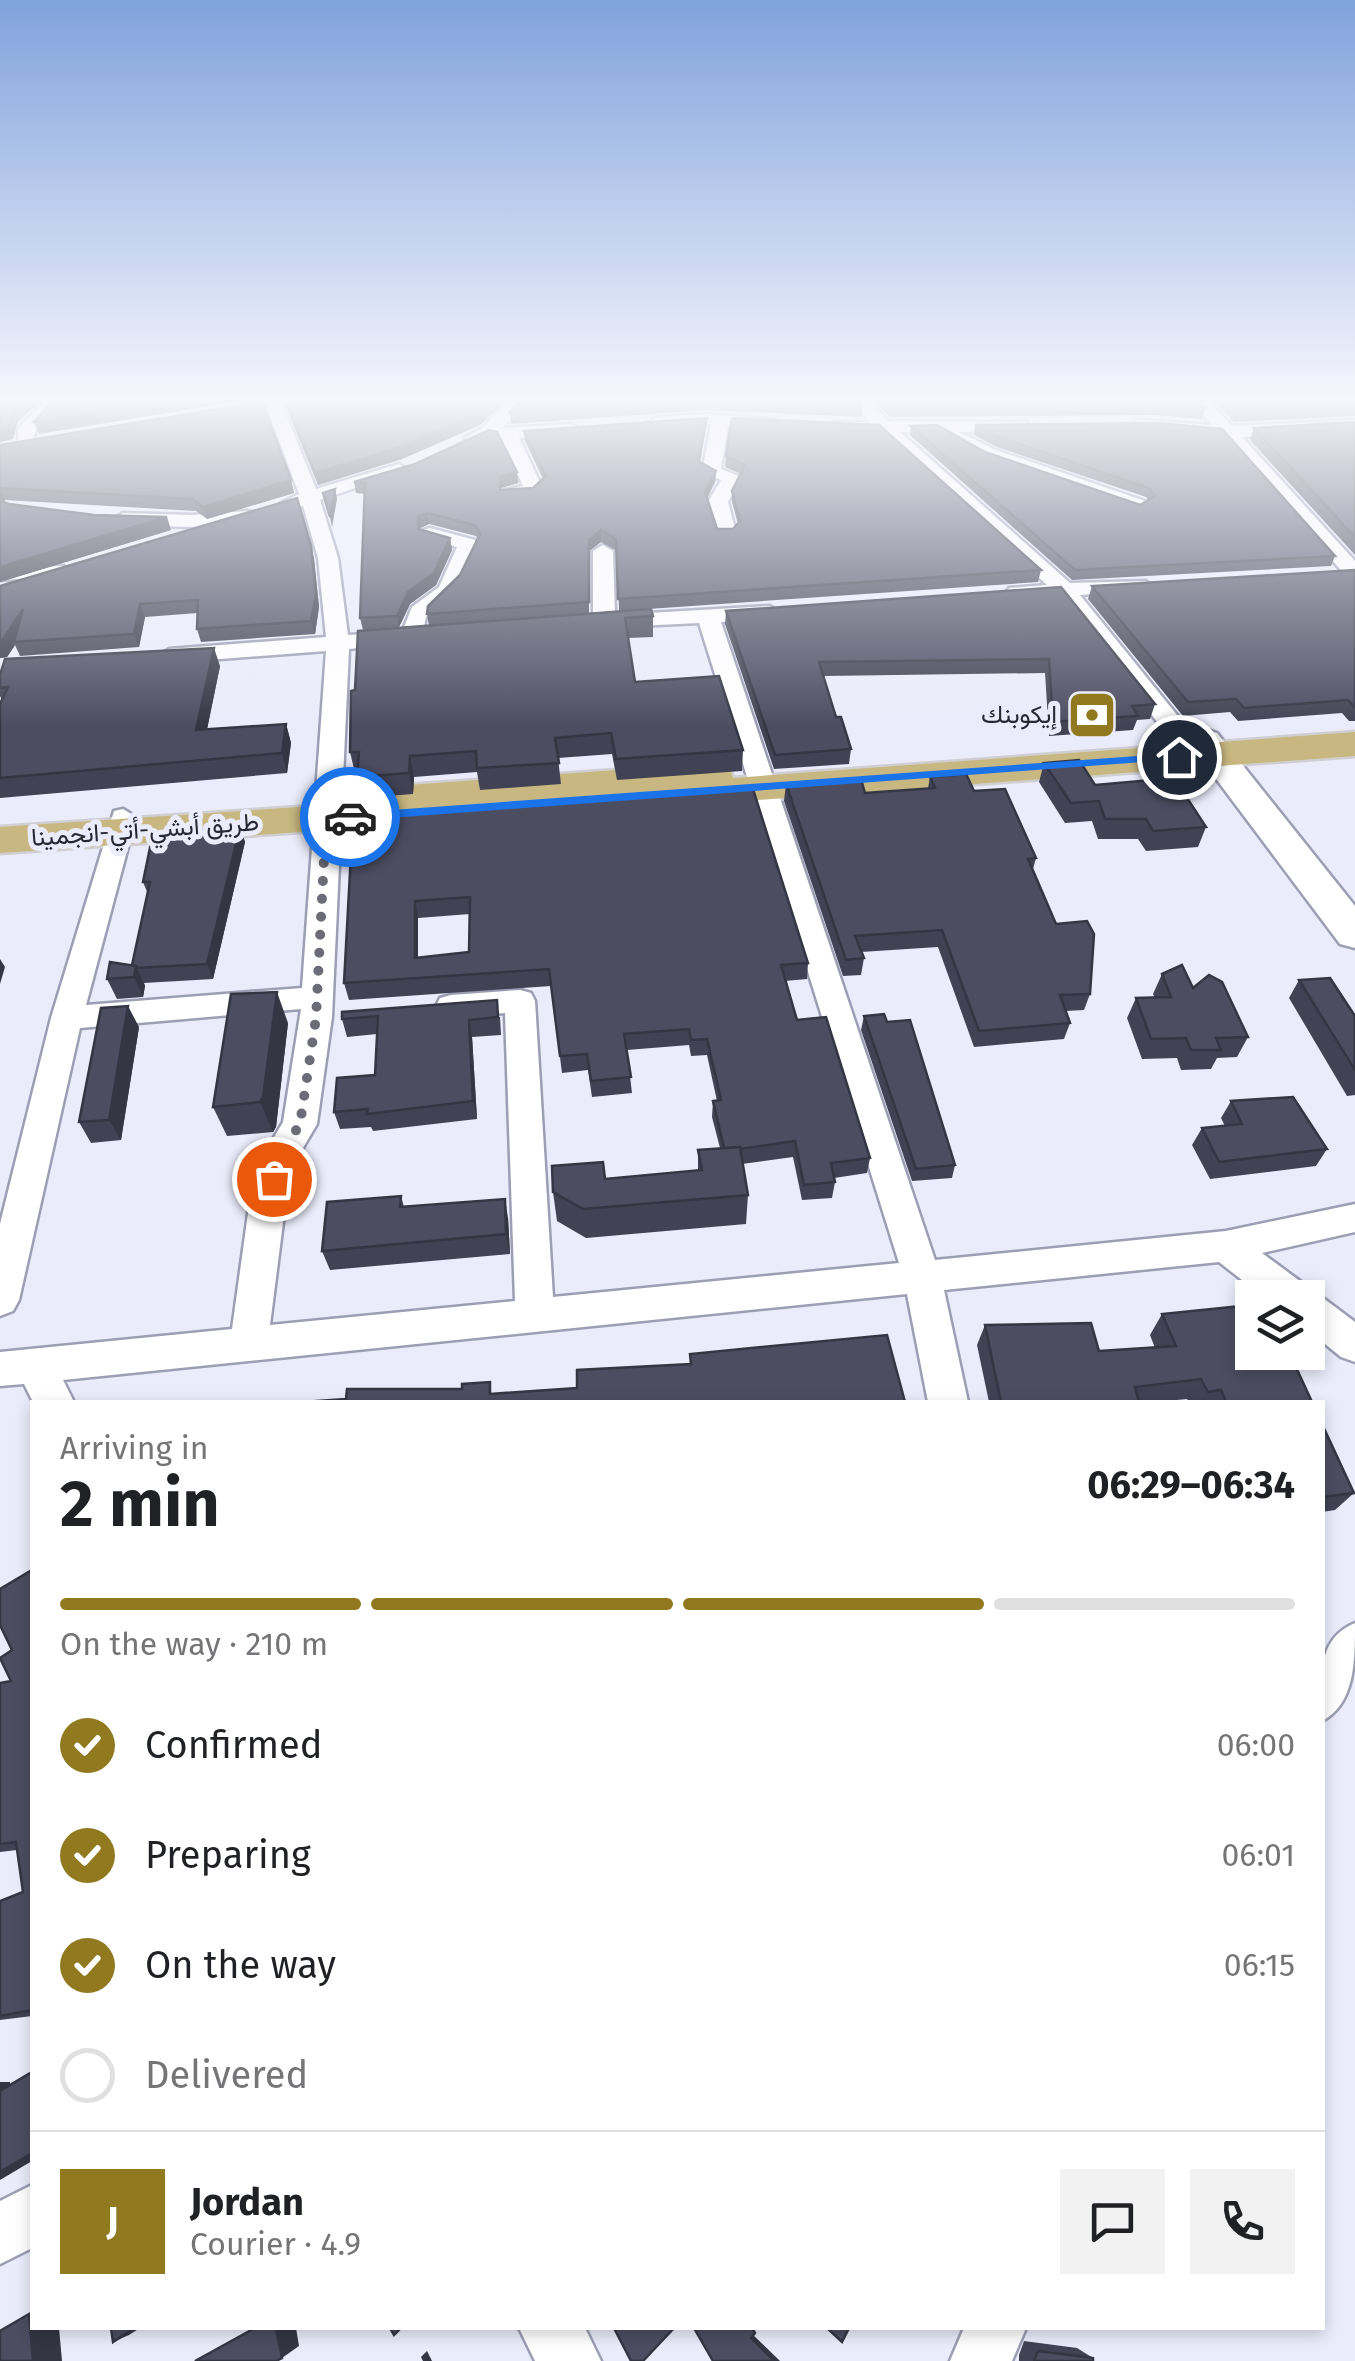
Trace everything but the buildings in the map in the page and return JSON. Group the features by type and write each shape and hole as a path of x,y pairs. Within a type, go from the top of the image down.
{"highway":[{"path":"763,780 1230,757 1355,730"},
{"path":"1230,757 1275,766 1281,758 1305,748 1355,744"},
{"name":"طريق أبشي-أتي-انجمينا","path":"0,840 120,824 763,780 1230,757"},
{"path":"0,825 120,824"}],"main road":[{"path":"1230,757 1355,880"},
{"path":"1230,757 1355,934"}],"street":[{"path":"167,540 279,507"},
{"path":"249,1342 268,1199 280,1156 300,1124 316,1007 338,644 332,576 313,507"},
{"path":"719,507 726,533"},
{"path":"973,507 1064,589 1230,757"},
{"path":"1293,507 1355,574 1316,576"},
{"path":"99,518 192,521 262,512"},
{"path":"139,658 423,636 412,620 420,609 445,593 468,544 430,534"},
{"path":"602,551 594,623 802,610"},
{"path":"0,574 72,569 0,593"},
{"path":"989,596 1162,584"},
{"path":"708,616 922,1276 948,1400"},
{"path":"0,1300 67,1018 120,824"},
{"path":"427,1008 520,1001 535,1314"},
{"path":"67,1018 316,1007 353,1014"},
{"path":"18,1368 1226,1246 1355,1218"},
{"path":"1226,1246 1270,1280"},
{"path":"1325,1321 1355,1345"},
{"path":"18,1368 52,1400"},
{"path":"1325,1693 1355,1646"},
{"path":"0,2234 30,2216"},
{"path":"551,2330 570,2361"},
{"path":"982,2361 994,2330"}],"way so far":[{"path":"274,1179 280,1156 300,1124 316,1018 326,818 350,817"}],"place":[{"name":"إيكوبنك","path":"1092,715"}],"route":[{"path":"350,817 1179,757"}]}
